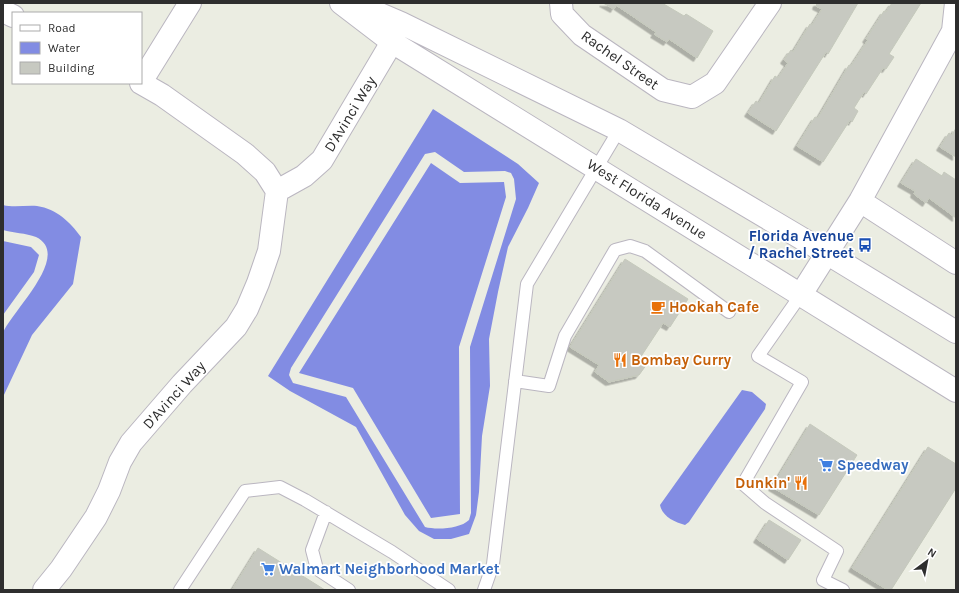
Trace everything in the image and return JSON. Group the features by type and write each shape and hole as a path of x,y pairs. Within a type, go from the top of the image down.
{"street":[{"path":"142,80 190,3"},
{"name":"West Florida Avenue","path":"341,3 392,42 597,167 800,296 956,391"},
{"path":"354,3 408,26 619,130 956,332"},
{"name":"Rachel Street","path":"561,3 562,14 582,35 663,90 692,97 715,83 770,3"},
{"path":"800,296 828,254 860,201 953,31 956,3"},
{"path":"3,11 12,16"},
{"name":"D'Avinci Way","path":"44,590 61,569 96,517 109,491 120,462 131,444 182,384 236,327 247,309 269,251 277,191 304,176 322,160 392,42"},
{"path":"142,83 162,95 245,154 265,172 277,191"},
{"path":"860,201 956,263"}],"lane":[{"path":"484,590 493,564 527,284 619,130"},
{"path":"515,381 549,386 565,336 615,250 630,246 645,251 728,312"},
{"path":"800,296 758,356 802,382 743,484 765,503 836,552 823,580 843,590"},
{"path":"180,590 245,491 280,487 326,512 392,552 449,590"},
{"path":"326,512 312,550 317,569 349,590"}],"water":[{"path":"433,109 518,164 539,183 508,247 498,292 489,339 490,386 482,436 479,492 476,515 469,534 451,539 434,539 419,531 405,515 356,427 290,391 268,376","holes":["435,152 464,172 505,171 511,173 514,179 516,199 470,347 471,513 469,520 465,523 454,527 435,528 425,527 346,397 293,383 289,375 291,368 425,154"]},
{"path":"431,163 460,183 504,182 506,197 459,347 460,514 431,518 353,388 299,373"},
{"path":"3,205 37,206 51,210 68,221 81,237 73,284 32,335 3,397 3,333 36,284 44,270 48,257 46,245 36,237 3,230"},
{"path":"3,241 31,247 39,255 34,272 3,315"},
{"path":"742,390 752,392 766,404 765,409 689,522 685,525 673,520 663,512 660,505"}],"building":[{"path":"603,3 662,3 684,16 686,14 713,31 697,58 669,39 667,42 654,34 656,32 616,5 614,9"},
{"path":"817,3 858,3 828,54 826,52 776,131 748,113 756,101 759,103 775,76 778,78 788,63 784,60 791,50 793,52 810,24 812,25 822,9 816,6"},
{"path":"892,3 921,3 889,54 894,57 886,69 883,68 866,94 864,92 854,108 858,111 852,122 850,120 823,162 797,146 815,117 818,118 849,65 851,66 868,40 866,39 884,11 886,12"},
{"path":"956,128 956,157 940,147 949,133 952,135"},
{"path":"916,159 942,176 944,172 956,180 956,218 929,198 926,203 914,194 915,191 901,183"},
{"path":"625,259 688,299 670,327 663,323 640,358 647,364 639,375 609,382 595,372 599,365 570,347"},
{"path":"810,424 857,455 819,515 772,487"},
{"path":"928,447 956,464 956,488 891,590 888,590 852,568"},
{"path":"769,520 801,540 788,560 757,539"},
{"name":"Walmart Neighborhood Market","path":"258,548 325,590 232,590"}],"place":[{"name":"Florida Avenue / Rachel Street","path":"865,245"},
{"name":"Hookah Cafe","path":"658,307"},
{"name":"Bombay Curry","path":"620,360"},
{"name":"Speedway","path":"826,465"},
{"name":"Dunkin'","path":"801,483"},
{"name":"Walmart Neighborhood Market","path":"268,569"}]}
